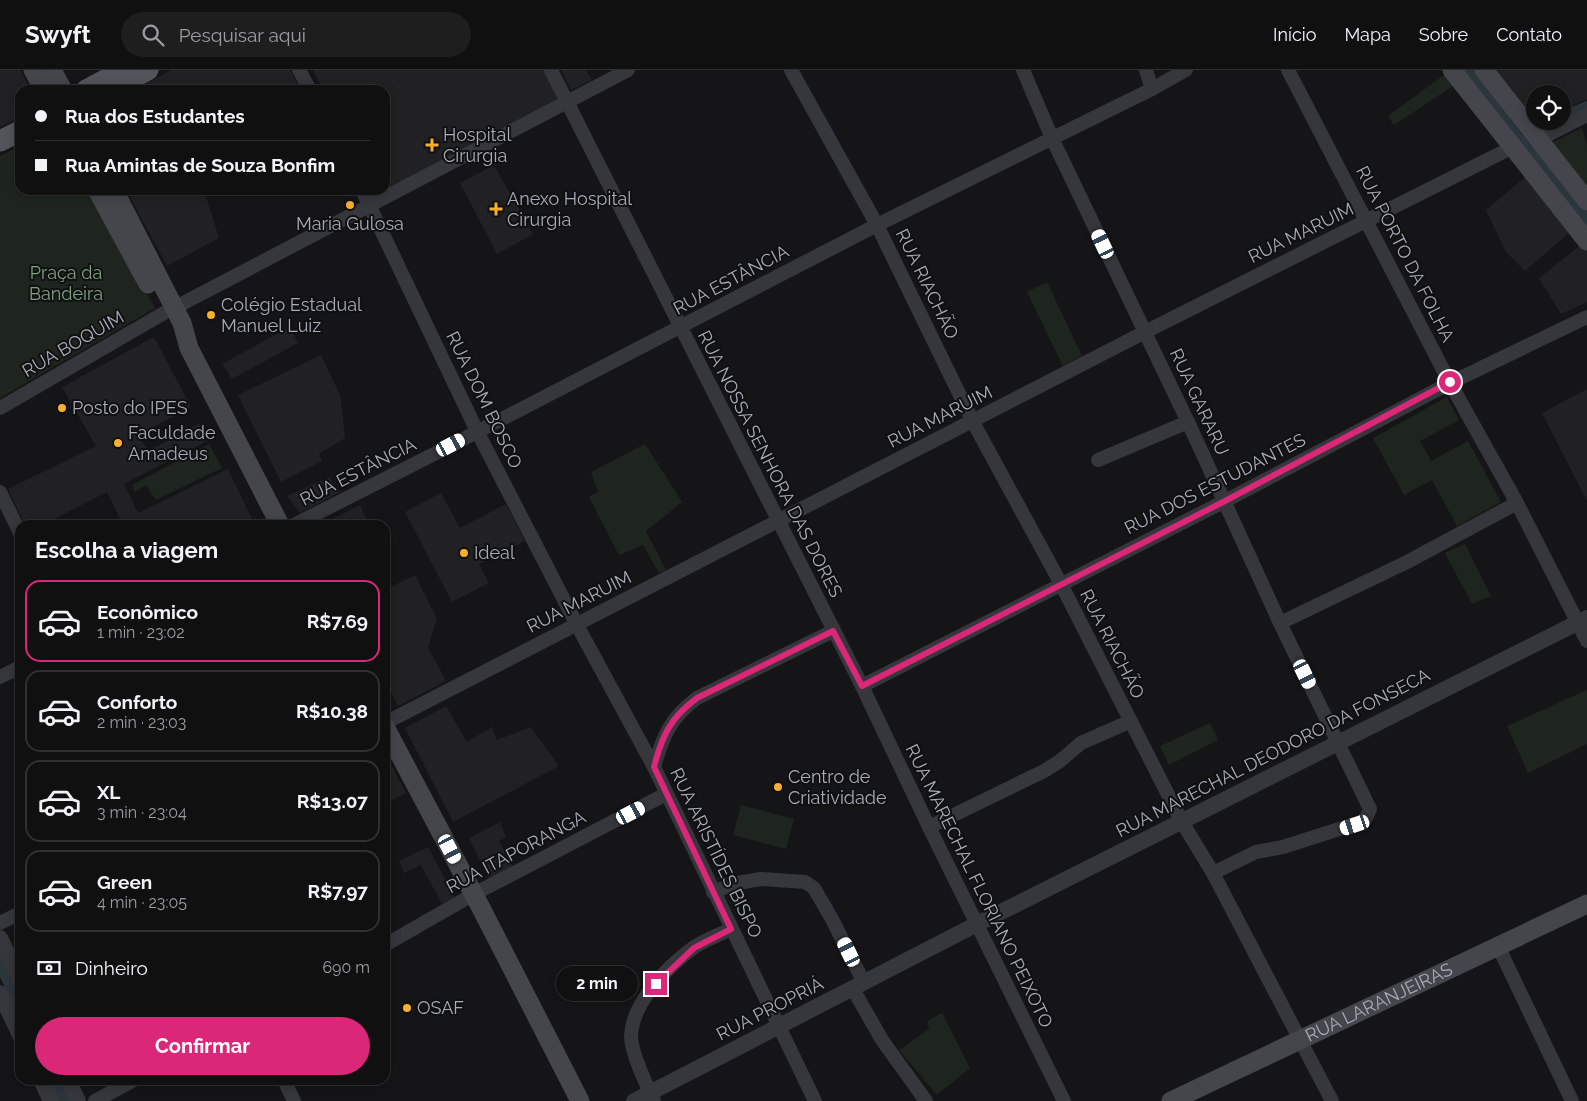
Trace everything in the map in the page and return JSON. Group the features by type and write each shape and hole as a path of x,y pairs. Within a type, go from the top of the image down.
{"main road":[{"path":"33,70 41,85"},
{"path":"52,70 60,85"},
{"path":"96,85 124,70"},
{"path":"120,85 148,70"},
{"path":"1452,70 1587,241"},
{"path":"1484,70 1587,201"},
{"path":"0,142 15,134"},
{"path":"101,195 169,311"},
{"path":"116,195 169,311 172,330 189,348 277,520"},
{"path":"390,736 474,894 580,1101"},
{"name":"RUA LARANJEIRAS","path":"1171,1101 1587,904"}],"street":[{"path":"299,70 307,85"},
{"name":"RUA NOSSA SENHORA DAS DORES","path":"551,70 862,686"},
{"name":"RUA BOQUIM","path":"0,408 169,311 628,70"},
{"name":"RUA RIACHÃO","path":"791,70 877,225 972,422 1061,584 1182,822 1212,873 1332,1101"},
{"name":"RUA GARARU","path":"1023,70 1052,138 1188,422 1280,623 1369,802 1369,814 1361,822 1282,848 1256,852 1212,873"},
{"path":"1146,70 1152,89"},
{"name":"RUA ESTÂNCIA","path":"304,520 877,225 1152,89 1186,70"},
{"name":"RUA PORTO DA FOLHA","path":"1288,70 1450,382 1582,620 1587,641"},
{"path":"1538,140 1587,115"},
{"name":"RUA MARUIM","path":"390,720 1145,332 1513,147"},
{"name":"RUA DOM BOSCO","path":"364,195 477,431 577,625"},
{"name":"RUA DOS ESTUDANTES","path":"862,686 1225,501 1450,382 1587,317"},
{"path":"1098,460 1188,422"},
{"path":"0,492 15,523"},
{"path":"1280,623 1407,562 1516,503"},
{"name":"RUA MARECHAL DEODORO DA FONSECA","path":"977,924 1582,620"},
{"name":"RUA ARISTÍDES BISPO","path":"577,625 654,767 815,1101"},
{"path":"654,767 663,736 682,709 697,698 833,631"},
{"path":"0,677 15,670"},
{"name":"RUA MARECHAL FLORIANO PEIXOTO","path":"862,686 1064,1101"},
{"path":"929,827 1044,771 1060,761 1081,743 1131,721"},
{"name":"RUA ITAPORANGA","path":"390,942 474,894 666,794"},
{"path":"713,892 737,883 760,879 805,882 814,888 834,921 858,986 882,1040 926,1101"},
{"path":"0,923 15,916"},
{"name":"RUA PROPRIÁ","path":"634,1101 652,1097 780,1025 977,924"},
{"path":"652,1097 640,1068 631,1038 633,1019 644,997 668,971 694,948 731,929"},
{"path":"0,938 15,970"},
{"path":"1498,946 1572,1101"},
{"path":"0,993 15,1024"},
{"path":"43,1085 51,1101"},
{"path":"70,1085 78,1101"},
{"path":"95,1101 125,1085"},
{"path":"286,1085 294,1101"}],"shaded area":[{"path":"0,70 20,70 28,85 15,85 15,120 0,127"},
{"path":"171,70 290,70 298,85 144,85"},
{"name":"Hospital Cirurgia","path":"313,70 544,70 561,101 390,195 390,85 320,85"},
{"path":"561,70 586,70 592,80 571,90"},
{"path":"1493,70 1587,70 1587,99 1571,106 1571,85 1526,85 1526,118"},
{"name":"Anexo Hospital Cirurgia","path":"494,165 533,234 497,254 460,183"},
{"path":"1525,177 1569,233 1525,271 1506,252 1486,210"},
{"path":"129,195 206,195 219,238 167,266"},
{"name":"Hospital Cirurgia","path":"376,195 390,195 379,201"},
{"path":"1582,244 1587,251 1587,302 1561,314 1539,278"},
{"path":"290,327 298,343 232,379 222,364"},
{"name":"Faculdade Amadeus","path":"154,337 191,407 138,435 148,451 200,423 209,440 124,484 138,513 228,469 253,520 121,520 107,492 52,520 23,520 8,489 96,446 62,387"},
{"path":"321,355 340,395 345,438 319,454 322,461 281,482 238,395"},
{"path":"1587,389 1587,501 1542,413"},
{"path":"329,477 340,492 300,513 287,496"},
{"name":"Ideal","path":"441,493 460,528 506,504 525,541 479,564 489,583 452,602 405,512"},
{"path":"360,505 367,520 331,520"},
{"path":"415,575 437,619 428,647 446,681 398,706 390,690 390,588"},
{"path":"446,706 467,742 492,727 497,740 531,727 559,766 453,822 405,728"},
{"path":"390,763 406,793 390,801"},
{"path":"500,822 506,837 499,841 514,868 490,882 469,838"},
{"path":"428,847 455,898 442,904 421,865 404,873 399,861"}],"green space":[{"path":"1444,75 1453,86 1394,125 1388,116"},
{"path":"1582,128 1587,145 1587,187 1551,143"},
{"name":"Praça da Bandeira","path":"15,148 15,195 93,195 155,308 0,398 0,156"},
{"path":"1047,282 1082,356 1063,366 1027,292"},
{"path":"1447,397 1459,420 1420,441 1431,461 1468,441 1501,502 1457,526 1432,480 1404,495 1373,438"},
{"path":"209,444 222,468 156,500 146,485 135,492 132,485"},
{"path":"645,444 682,502 646,531 666,570 659,573 643,545 619,555 589,497 598,492 591,472"},
{"path":"1465,544 1491,596 1472,604 1445,553"},
{"path":"1587,690 1587,744 1528,773 1507,726"},
{"path":"1210,723 1218,740 1169,765 1160,746"},
{"path":"741,805 794,819 786,849 733,835"},
{"path":"942,1013 970,1068 937,1095 899,1050 929,1029 927,1021"}],"waterway":[{"path":"1466,70 1518,139 1587,219"},
{"path":"1571,114 1587,107"},
{"path":"0,963 15,994"},
{"path":"57,1085 65,1101"}],"place":[{"name":"Hospital Cirurgia","path":"432,145"},
{"name":"Maria Gulosa","path":"350,205"},
{"name":"Anexo Hospital Cirurgia","path":"496,209"},
{"name":"Colégio Estadual Manuel Luiz","path":"211,315"},
{"name":"Posto do IPES","path":"62,408"},
{"name":"Faculdade Amadeus","path":"118,443"},
{"name":"Ideal","path":"464,553"},
{"name":"Centro de Criatividade","path":"778,787"},
{"name":"OSAF","path":"407,1008"}],"route":[{"path":"656,984 694,948 731,929 654,767 663,736 682,709 697,698 833,631 862,686 1225,501 1450,382"}]}
